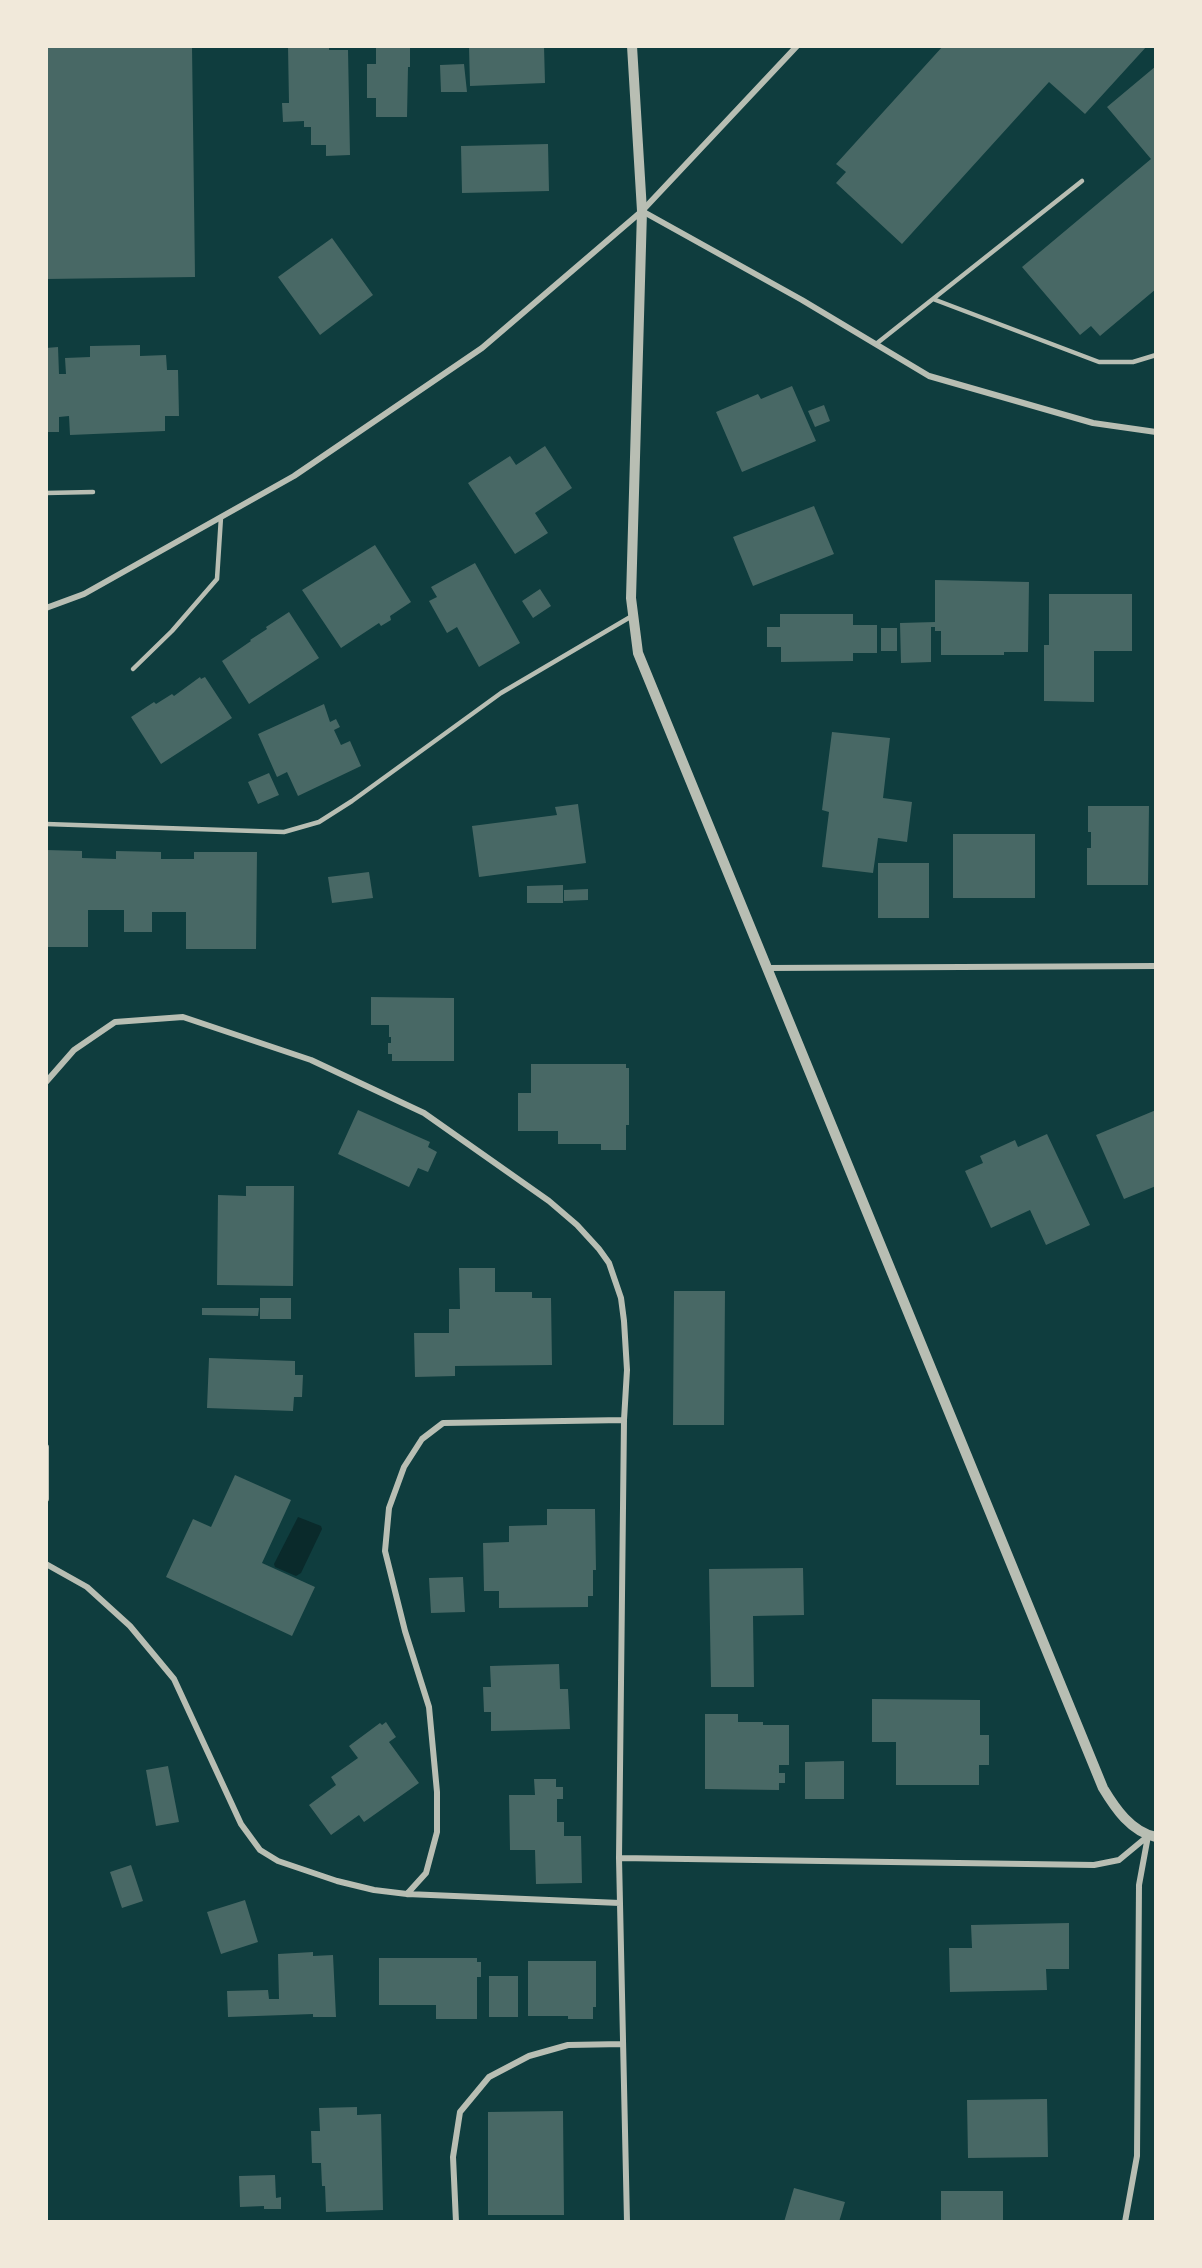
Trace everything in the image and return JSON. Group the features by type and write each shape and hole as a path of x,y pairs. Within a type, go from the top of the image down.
{"street":[{"path":"632,46 642,211 631,598 638,653 1103,1788 1119,1815 1152,1837"},
{"path":"46,608 84,594 294,476 482,348 642,211 797,46"},
{"path":"642,211 929,376 1093,423 1155,432"},
{"path":"767,968 1155,966"},
{"path":"46,1082 74,1050 115,1022 183,1017 311,1060 424,1113 549,1201 600,1248 609,1263 621,1298 627,1370 624,1419 619,1858 627,2222"},
{"path":"407,1894 426,1873 437,1832 429,1707 405,1631 385,1551 389,1508 404,1467 422,1439 443,1423 624,1419"},
{"path":"46,1448 46,1499"},
{"path":"46,1564 87,1587 130,1626 174,1679 241,1824 260,1850 278,1861 337,1881 374,1890 407,1894 620,1903"},
{"path":"619,1858 1094,1865 1119,1860 1152,1837"},
{"path":"1125,2222 1137,2156 1139,1885 1152,1837"},
{"path":"456,2222 453,2157 460,2112 489,2077 529,2056 568,2045 623,2044"}],"lane":[{"path":"876,344 1082,181"},
{"path":"933,299 1099,362 1133,362 1155,355"},
{"path":"46,493 93,492"},
{"path":"133,669 172,632 217,579 221,517"},
{"path":"46,824 284,832 319,822 352,801 501,693 633,616"}],"water":[{"path":"298,1517 321,1526 322,1529 301,1573 296,1576 275,1567 274,1564"}],"building":[{"path":"46,46 192,46 195,277 46,279"},
{"path":"288,46 329,46 329,50 348,50 350,155 326,156 326,145 311,145 311,127 304,127 304,121 283,122 282,103 289,103"},
{"path":"376,46 410,46 407,117 376,117 376,98 367,98 367,64 376,64"},
{"path":"469,46 544,46 545,83 470,86"},
{"path":"943,46 1147,46 1085,114 1049,82 902,244 836,183 846,172 836,164"},
{"path":"464,64 467,92 441,92 440,65"},
{"path":"1156,66 1156,289 1100,336 1091,326 1080,335 1022,267 1151,159 1107,107"},
{"path":"548,144 549,191 462,193 461,146"},
{"path":"332,238 373,295 320,335 278,277"},
{"path":"140,345 140,356 166,355 167,370 178,370 179,416 165,416 165,431 70,435 69,416 59,417 59,432 46,432 46,348 58,347 59,374 66,374 65,358 90,357 90,346"},
{"path":"792,386 816,441 742,472 716,412 758,394 761,399"},
{"path":"824,405 830,421 815,427 808,411"},
{"path":"545,446 572,488 535,513 548,533 515,554 468,483 510,456 516,465"},
{"path":"814,506 834,554 753,586 733,537"},
{"path":"375,545 411,602 390,616 391,620 381,626 379,623 341,648 302,590"},
{"path":"475,563 520,643 479,667 457,627 447,633 429,601 437,597 431,587"},
{"path":"935,580 1029,582 1028,652 1004,652 1004,655 941,655 941,631 935,631 935,627 931,627 931,662 901,663 900,623 935,622"},
{"path":"540,589 551,606 533,618 522,601"},
{"path":"1049,594 1132,594 1132,651 1094,651 1094,702 1044,701 1044,645 1049,645"},
{"path":"289,612 319,658 249,704 222,661"},
{"path":"780,614 853,614 853,625 877,625 877,653 853,653 853,661 781,662 781,647 767,647 767,627 780,627"},
{"path":"881,628 897,628 897,651 881,651"},
{"path":"200,677 201,679 205,677 232,718 161,764 131,717 154,702 156,704 172,694 174,696"},
{"path":"324,704 330,722 336,719 340,727 334,730 341,745 350,741 361,766 298,796 287,772 277,777 258,734"},
{"path":"832,732 890,738 883,798 912,802 907,842 878,838 873,873 822,867 829,812 822,810"},
{"path":"269,773 279,795 258,804 248,782"},
{"path":"578,804 586,863 479,877 472,826 557,815 555,807"},
{"path":"1088,806 1149,806 1148,885 1087,885 1087,848 1091,848 1091,832 1088,832"},
{"path":"953,834 1035,834 1035,898 953,898"},
{"path":"46,850 82,851 82,858 116,859 116,851 161,852 161,859 194,859 194,852 257,852 256,949 186,949 186,912 152,912 152,932 124,932 124,910 88,910 88,947 46,947"},
{"path":"878,863 929,863 929,918 878,918"},
{"path":"369,872 373,898 332,903 328,877"},
{"path":"563,885 563,903 527,903 527,886"},
{"path":"588,889 588,900 564,901 564,890"},
{"path":"371,997 454,998 454,1061 392,1061 392,1054 388,1054 388,1043 391,1043 389,1025 371,1025"},
{"path":"531,1064 626,1064 626,1068 629,1068 629,1125 626,1125 626,1150 601,1150 601,1144 558,1144 558,1131 518,1131 518,1093 531,1093"},
{"path":"358,1110 430,1142 428,1147 437,1152 428,1172 418,1168 409,1187 338,1154"},
{"path":"1156,1110 1156,1186 1124,1199 1096,1135"},
{"path":"1047,1134 1090,1225 1046,1245 1030,1210 991,1228 965,1171 983,1163 980,1156 1015,1140 1018,1147"},
{"path":"246,1186 294,1186 293,1286 217,1285 218,1195 246,1196"},
{"path":"459,1268 495,1268 495,1292 532,1292 532,1298 551,1298 552,1365 455,1366 455,1376 415,1377 414,1333 449,1333 449,1309 460,1309"},
{"path":"674,1291 725,1291 724,1425 673,1425"},
{"path":"260,1298 291,1298 291,1319 260,1319"},
{"path":"202,1308 259,1308 258,1316 202,1315"},
{"path":"209,1358 295,1361 295,1375 303,1375 302,1397 294,1397 293,1411 207,1408"},
{"path":"235,1475 291,1500 262,1563 315,1587 292,1636 166,1577 193,1519 211,1527"},
{"path":"547,1509 595,1509 596,1570 593,1570 593,1596 588,1596 588,1607 499,1608 499,1591 484,1591 483,1543 509,1542 509,1526 547,1525"},
{"path":"803,1568 804,1615 753,1616 754,1687 711,1687 709,1569"},
{"path":"463,1577 465,1612 431,1613 429,1578"},
{"path":"559,1664 560,1689 568,1689 570,1729 491,1731 491,1712 484,1712 483,1687 491,1687 490,1666"},
{"path":"872,1699 980,1700 980,1735 989,1735 989,1765 979,1765 979,1785 896,1785 896,1742 872,1742"},
{"path":"705,1714 738,1714 738,1722 789,1725 789,1765 779,1765 779,1773 785,1773 785,1783 779,1783 779,1790 705,1789"},
{"path":"386,1722 396,1737 389,1742 419,1783 364,1822 359,1815 331,1835 309,1805 336,1785 331,1777 358,1758 349,1746 380,1723 382,1725"},
{"path":"844,1761 844,1799 805,1799 805,1762"},
{"path":"168,1766 179,1822 156,1826 146,1770"},
{"path":"534,1779 556,1779 556,1787 563,1787 563,1799 557,1799 557,1822 564,1822 564,1836 581,1836 582,1883 536,1884 535,1850 510,1850 509,1795 535,1795"},
{"path":"131,1865 143,1901 122,1908 110,1872"},
{"path":"245,1900 258,1942 221,1954 207,1912"},
{"path":"1069,1923 1069,1969 1046,1969 1047,1990 950,1992 949,1948 972,1948 971,1925"},
{"path":"313,1952 313,1956 333,1955 336,2017 313,2017 313,2014 228,2017 227,1991 268,1990 269,1999 279,1999 278,1954"},
{"path":"379,1958 477,1958 477,1962 481,1962 481,1977 477,1977 477,2019 436,2019 436,2005 379,2005"},
{"path":"528,1961 596,1961 596,2007 593,2007 593,2019 568,2019 568,2016 528,2016"},
{"path":"489,1976 518,1976 518,2017 489,2017"},
{"path":"1047,2099 1048,2157 968,2158 967,2100"},
{"path":"357,2107 357,2115 381,2114 383,2210 326,2212 321,2163 312,2163 311,2131 320,2131 319,2108"},
{"path":"563,2111 564,2215 488,2215 488,2112"},
{"path":"275,2175 276,2198 281,2197 281,2209 264,2209 264,2206 240,2207 239,2176"},
{"path":"794,2188 845,2202 839,2222 784,2222"},
{"path":"941,2191 1003,2191 1003,2222 941,2222"}]}
